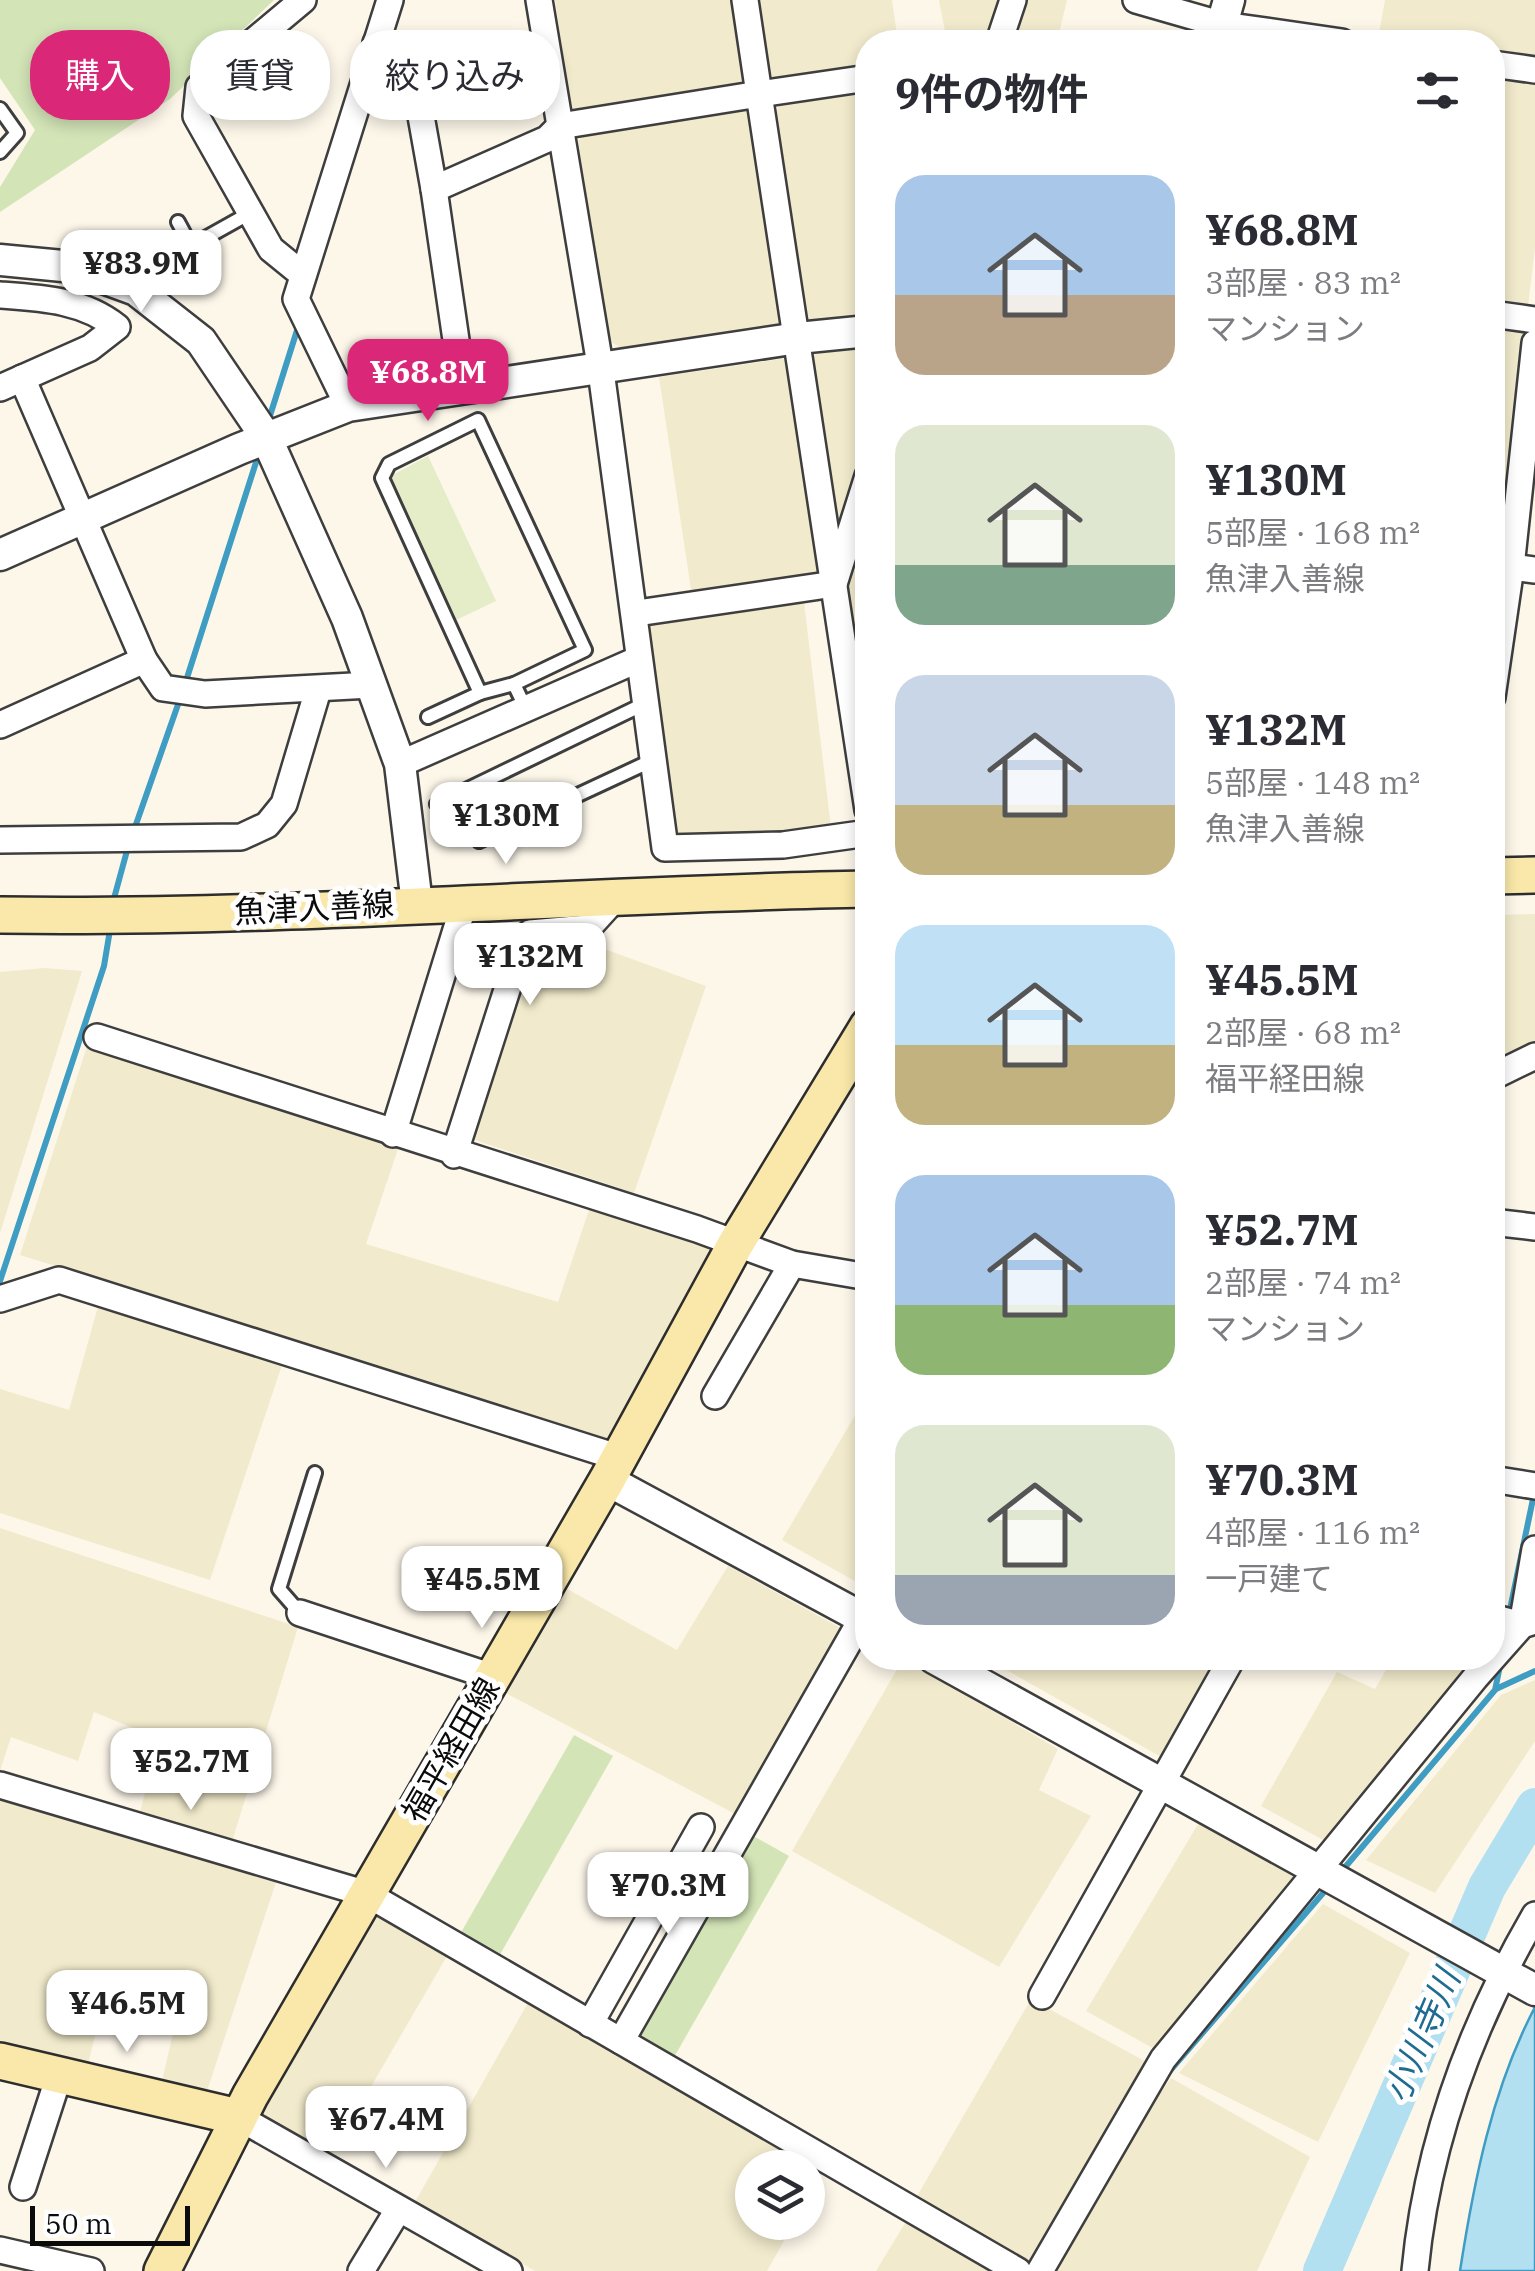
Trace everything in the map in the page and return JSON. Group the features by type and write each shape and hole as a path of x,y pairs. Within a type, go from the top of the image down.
{"main road":[{"path":"1505,876 1535,875"},
{"name":"魚津入善線","path":"0,915 147,915 618,894 855,889"},
{"name":"福平経田線","path":"162,2271 238,2117 612,1469 735,1245 855,1047"},
{"path":"0,2060 238,2117"}],"street":[{"path":"303,0 199,87 196,116 271,249 303,276"},
{"path":"380,30 390,0"},
{"path":"539,0 636,613 665,848 782,846 855,836"},
{"path":"745,0 834,584 855,684"},
{"path":"1003,30 1013,0"},
{"path":"1136,0 1267,30"},
{"path":"1505,66 1535,70"},
{"path":"434,189 547,139 560,126 855,80"},
{"path":"348,406 296,299 352,120"},
{"path":"422,120 464,388"},
{"path":"0,260 73,267 136,290 201,342 266,438 347,618 400,764 417,904"},
{"path":"0,295 44,298 96,310 117,327 90,348 11,383 85,518 144,660 163,688 205,694 372,685"},
{"path":"1505,316 1535,320"},
{"path":"0,555 348,406 855,332"},
{"path":"1505,617 1535,343"},
{"path":"834,584 855,517"},
{"path":"636,613 834,584"},
{"path":"400,764 640,659"},
{"path":"0,725 144,660"},
{"path":"0,840 241,837 267,825 284,804 318,690"},
{"path":"454,1155 523,940 530,933 588,928 618,894"},
{"path":"393,1134 465,901"},
{"path":"97,1037 454,1155 697,1228 792,1264 855,1275"},
{"path":"1505,1070 1535,1056"},
{"path":"1505,1224 1535,1227"},
{"path":"716,1396 792,1264"},
{"path":"0,1299 59,1280 612,1469 855,1610"},
{"path":"1505,1480 1535,1486"},
{"path":"1505,1651 1529,1623 1535,1549"},
{"path":"300,1614 493,1676"},
{"path":"621,2041 855,1635"},
{"path":"956,1670 1518,1980"},
{"path":"1042,1996 1225,1670"},
{"path":"1040,2271 1163,2059 1489,1670"},
{"path":"0,1785 367,1894 1018,2271"},
{"path":"590,2024 701,1827"},
{"path":"1414,2271 1418,2228 1443,2114 1518,1980 1535,1915"},
{"path":"23,2186 60,2073"},
{"path":"238,2117 508,2271"},
{"path":"360,2271 398,2210"},
{"path":"0,2250 91,2271"}],"lane":[{"path":"0,109 5,127 17,133 0,152"},
{"path":"178,222 191,246 250,212"},
{"path":"428,717 514,684 585,650 478,420 389,464 382,478 480,694"},
{"path":"514,684 526,709"},
{"path":"437,804 646,703"},
{"path":"479,840 653,760"},
{"path":"300,1614 279,1589 315,1472"}],"shaded area":[{"path":"555,0 736,0 748,86 571,112"},
{"path":"758,0 892,0 896,30 855,30 855,70 778,83 770,76"},
{"path":"939,0 1004,0 995,30 945,30"},
{"path":"1025,0 1067,0 1060,30 1016,30"},
{"path":"1385,0 1535,0 1535,58 1505,54 1505,30 1380,30"},
{"path":"1505,76 1535,80 1535,248 1528,306 1505,303"},
{"path":"855,91 855,316 813,321 802,316 773,115 782,102"},
{"path":"746,110 753,113 783,320 775,329 622,349 610,341 578,141 583,135"},
{"path":"1505,328 1524,330 1505,507"},
{"path":"855,348 855,474 838,529 811,366 815,354"},
{"path":"788,358 825,579 692,596 659,377"},
{"path":"855,553 855,653 845,588"},
{"path":"804,602 831,828 675,835 648,625"},
{"path":"1535,914 1535,1041 1505,1055 1505,915"},
{"path":"588,943 706,986 634,1193 472,1139 533,948"},
{"path":"45,968 82,971 0,1233 0,972"},
{"path":"88,1043 399,1146 366,1244 558,1302 590,1207 716,1245 721,1252 609,1439 20,1255"},
{"path":"99,1303 283,1362 210,1580 0,1513 0,1389 69,1410"},
{"path":"855,1415 855,1581 782,1540"},
{"path":"0,1528 298,1627 231,1845 139,1816 159,1739 94,1712 78,1761 11,1737 0,1771"},
{"path":"728,1566 846,1631 741,1817 498,1689 560,1585 677,1650"},
{"path":"897,1670 922,1670 1058,1749 1039,1790 1091,1816 999,1967 792,1851"},
{"path":"1006,1670 1216,1670 1163,1758"},
{"path":"1386,1670 1469,1670 1327,1842 1261,1806 1337,1672 1375,1689"},
{"path":"1535,1680 1535,1741 1435,1893 1366,1860 1501,1695"},
{"path":"0,1795 276,1882 207,2091 162,2081 174,2029 102,2007 88,2065 0,2046"},
{"path":"1200,1821 1296,1878 1158,2051 1086,2011"},
{"path":"1323,1904 1410,1953 1318,2142 1179,2073"},
{"path":"371,1911 447,1956 330,2157 257,2110"},
{"path":"1031,1999 1150,2064 1039,2261 1030,2262 916,2198"},
{"path":"529,2001 786,2150 735,2150 735,2240 784,2240 767,2271 535,2271 415,2202"},
{"path":"1171,2078 1310,2157 1257,2271 1056,2271 1136,2129"},
{"path":"907,2220 996,2271 876,2271"}],"green space":[{"path":"0,0 274,0 242,30 190,30 190,80 170,99 170,30 30,30 30,120 138,120 0,212 0,187 35,130 0,78"},
{"path":"428,456 496,601 454,621 387,478"},
{"path":"574,1735 613,1756 498,1958 459,1936"},
{"path":"748,1833 789,1856 673,2059 630,2035"}],"water":[{"path":"1535,2007 1535,2271 1460,2271 1496,2103"}],"waterway":[{"path":"268,422 299,324"},
{"path":"185,684 259,453"},
{"path":"134,830 181,696"},
{"path":"113,902 128,847"},
{"path":"0,1281 104,966 111,924"},
{"path":"1509,1614 1534,1494"},
{"path":"1341,1872 1495,1690 1499,1670"},
{"path":"1496,1689 1535,1671"},
{"name":"小川寺川","path":"1322,2271 1487,1887 1535,1807"},
{"path":"1168,2073 1330,1885"}]}
